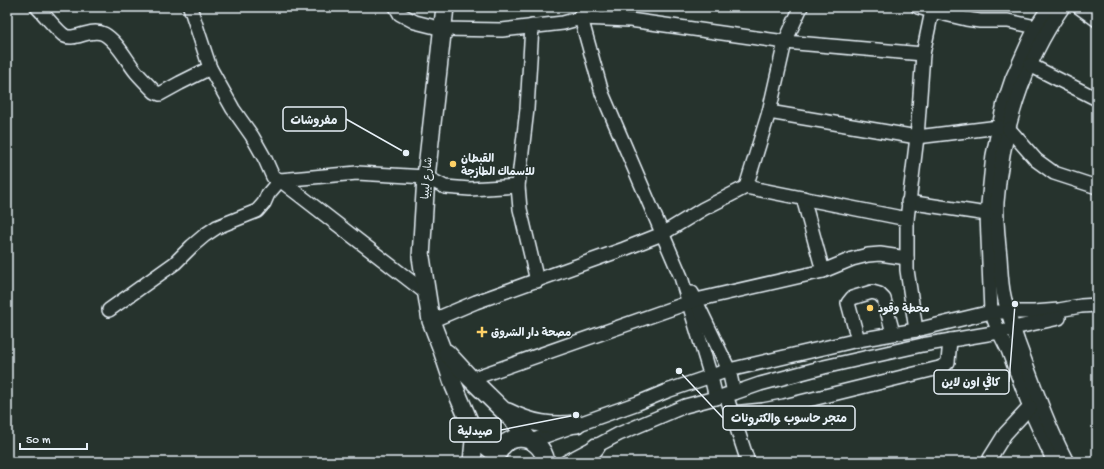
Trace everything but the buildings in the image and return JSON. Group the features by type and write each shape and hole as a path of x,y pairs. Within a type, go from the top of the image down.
{"main road":[{"name":"شارع ليبيا","path":"445,7 426,177 422,257 431,321 454,386 472,428"},
{"path":"441,347 515,422 530,440"},
{"path":"496,404 514,415 534,423 563,426 577,424"},
{"path":"472,428 495,459 507,442 517,438 530,440 536,443 543,451 546,462"},
{"path":"472,428 474,441 472,462"},
{"path":"582,462 596,446"}],"street":[{"path":"37,7 64,36 70,38 93,32 103,33 114,41 138,74 158,94 210,68"},
{"path":"190,7 210,68 233,109 252,136 265,159 272,177 280,180 426,293"},
{"path":"396,7 400,14 415,22 442,29 502,30 563,22 581,13 786,42 923,54"},
{"path":"746,187 769,112 786,42 801,7"},
{"path":"918,7 980,21 1008,21 1036,27"},
{"path":"1048,7 1036,27 1010,85 1004,103 1004,128 997,204 998,243 1004,297 1013,328 1045,413 1068,462"},
{"path":"1054,462 991,312 987,214 993,154 1016,102 1030,65 1063,7"},
{"path":"1079,7 1097,20"},
{"path":"916,330 907,270 907,218 917,137 923,54 932,11"},
{"path":"581,13 602,93 692,301 729,370 725,395"},
{"path":"532,26 527,109 518,186 520,209 537,281"},
{"path":"1030,65 1097,99"},
{"path":"769,112 917,137 1004,128"},
{"path":"1004,128 1036,160 1054,173 1097,187"},
{"path":"109,310 175,263 192,246 211,231 217,227 257,211 264,203 268,194 280,180 357,173 426,177 445,187 470,189 518,186"},
{"path":"431,321 476,302 537,281 662,234 703,209 746,187 907,218"},
{"path":"803,198 824,271"},
{"path":"908,202 987,214"},
{"path":"471,379 692,301 824,271 832,266 868,255 880,254 907,258"},
{"path":"858,340 848,303 852,298 872,292 879,294 884,299 893,333"},
{"path":"692,301 710,376 725,395 748,462"},
{"path":"530,440 729,370 858,340 916,330 991,312 1019,313 1097,305"},
{"path":"566,462 619,434 685,406 760,384 824,367 922,345 999,332 1055,318 1097,312"},
{"path":"732,413 784,406 939,368 948,362 950,340"},
{"path":"990,462 990,458 1005,434 1030,407"}],"place":[{"name":"مفروشات","path":"406,153"},
{"name":"القبطان للاسماك الطازجة","path":"453,164"},
{"name":"كافي اون لاين","path":"1015,304"},
{"name":"محطة وقود","path":"870,308"},
{"name":"مصحة دار الشروق","path":"482,332"},
{"name":"متجر حاسوب والكترونات","path":"679,371"},
{"name":"صيدلية","path":"576,415"}]}
